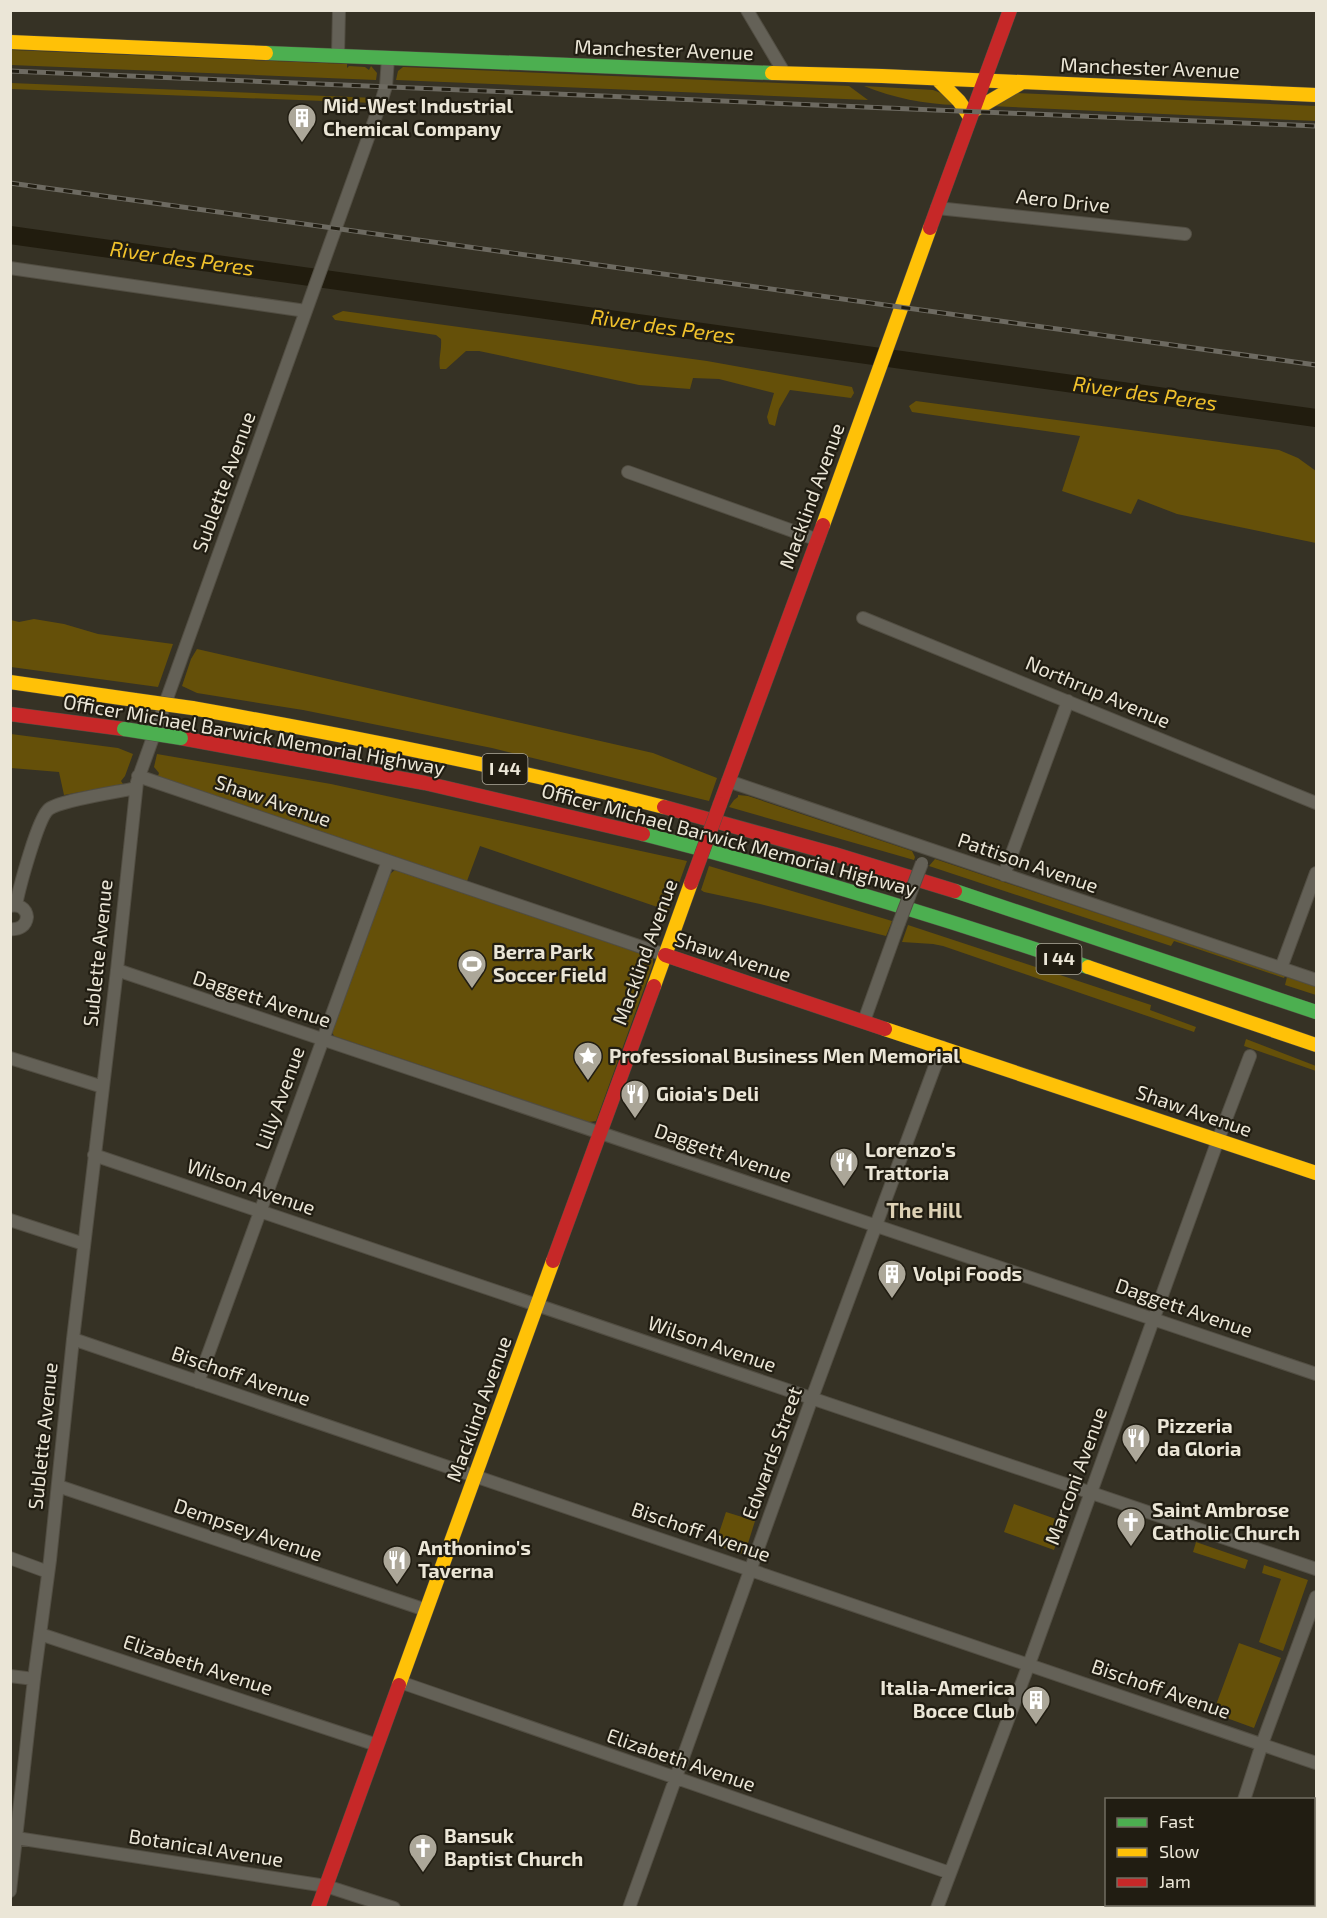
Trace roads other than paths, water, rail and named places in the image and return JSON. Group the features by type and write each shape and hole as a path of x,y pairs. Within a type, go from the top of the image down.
{"main road":[{"name":"Macklind Avenue","path":"318,1908 1010,10"},
{"name":"Manchester Avenue","path":"10,42 1317,95"},
{"path":"937,79 971,114 993,98 1023,82"},
{"name":"Officer Michael Barwick Memorial Highway","path":"10,682 192,708 371,740 513,770 742,828 968,894 1317,1012"},
{"name":"Officer Michael Barwick Memorial Highway","path":"10,714 124,729 352,768 611,826 729,856 940,919 1317,1046"},
{"name":"Shaw Avenue","path":"665,955 1317,1173"}],"street":[{"path":"338,55 339,10"},
{"path":"747,10 784,74"},
{"name":"Sublette Avenue","path":"10,1891 14,1838 48,1572 138,776 384,93 388,58"},
{"name":"Aero Drive","path":"937,208 1185,234"},
{"path":"10,268 308,307"},
{"path":"628,472 818,540"},
{"name":"Northrup Avenue","path":"863,618 1317,803"},
{"path":"1004,875 1068,701"},
{"name":"Shaw Avenue","path":"138,776 665,955"},
{"name":"Pattison Avenue","path":"728,781 1317,980"},
{"path":"10,928 18,929 27,921 25,910 14,905 45,813 58,804 136,789"},
{"path":"864,1021 927,849"},
{"name":"Lilly Avenue","path":"198,1382 388,861"},
{"path":"1281,968 1317,873"},
{"name":"Daggett Avenue","path":"117,970 1317,1374"},
{"name":"Edwards Street","path":"629,1908 812,1398 942,1047"},
{"name":"Marconi Avenue","path":"938,1908 1250,1056"},
{"path":"10,1058 103,1088"},
{"name":"Wilson Avenue","path":"94,1155 1317,1569"},
{"path":"10,1220 84,1244"},
{"name":"Bischoff Avenue","path":"73,1339 1317,1763"},
{"name":"Dempsey Avenue","path":"58,1486 426,1610"},
{"path":"10,1558 48,1572"},
{"path":"1245,1798 1262,1744 1317,1597"},
{"name":"Elizabeth Avenue","path":"40,1634 377,1745"},
{"path":"10,1676 34,1679"},
{"name":"Elizabeth Avenue","path":"400,1682 950,1873"},
{"name":"Botanical Avenue","path":"14,1838 326,1886 394,1908"}],"waterway":[{"name":"River des Peres","path":"10,235 1316,418"}],"railway":[{"path":"10,71 1316,126"},
{"path":"10,183 1316,365"},
{"path":"1250,1908 1254,1906"}],"place":[{"name":"Mid-West Industrial Chemical Company","path":"302,144"},
{"name":"Berra Park Soccer Field","path":"472,990"},
{"name":"Professional Business Men Memorial","path":"588,1082"},
{"name":"Gioia's Deli","path":"635,1120"},
{"name":"Lorenzo's Trattoria","path":"844,1188"},
{"name":"Volpi Foods","path":"892,1300"},
{"name":"Pizzeria da Gloria","path":"1136,1464"},
{"name":"Saint Ambrose Catholic Church","path":"1131,1548"},
{"name":"Anthonino's Taverna","path":"397,1586"},
{"name":"Italia-America Bocce Club","path":"1036,1726"},
{"name":"Bansuk Baptist Church","path":"423,1874"}],"district":[{"name":"The Hill","path":"924,1211"}]}
